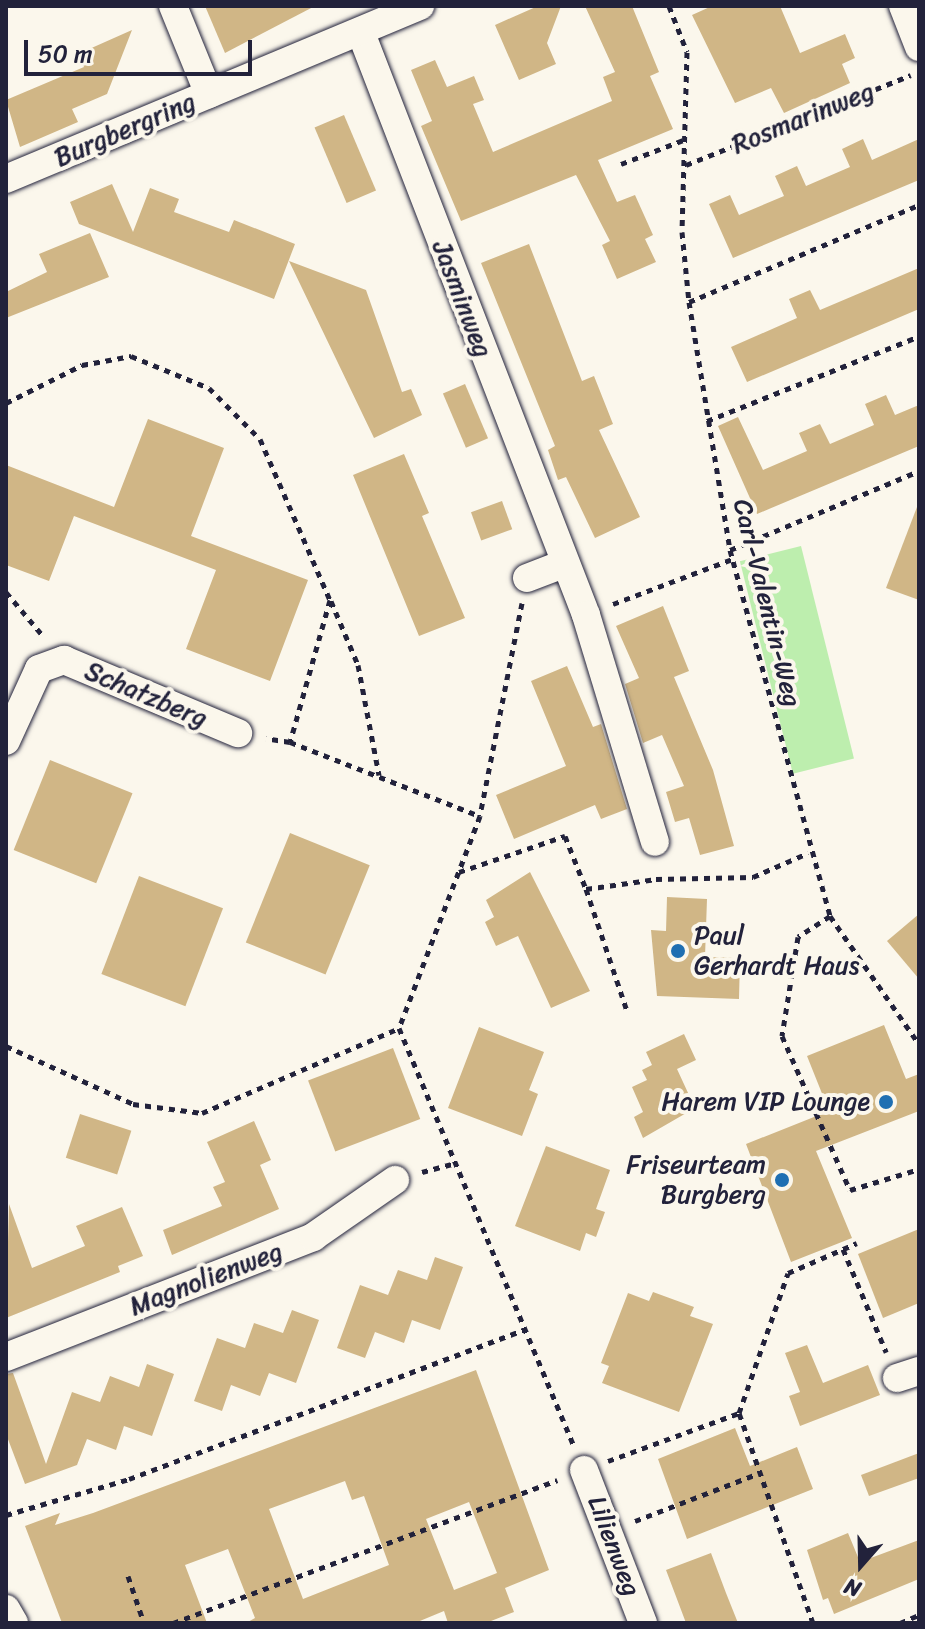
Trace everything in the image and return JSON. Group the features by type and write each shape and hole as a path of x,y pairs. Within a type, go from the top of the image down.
{"street":[{"path":"173,6 209,94"},
{"name":"Burgbergring","path":"6,179 420,6"},
{"path":"903,6 919,47"},
{"name":"Jasminweg","path":"361,33 586,615 655,842"},
{"path":"527,578 564,564"},
{"name":"Schatzberg","path":"6,741 39,669 64,660 238,733"},
{"name":"Magnolienweg","path":"6,1357 313,1237 395,1180"},
{"name":"Lilienweg","path":"584,1470 643,1623"},
{"path":"6,1609 14,1623"}],"path":[{"name":"Carl-Valentin-Weg","path":"669,6 687,52 682,232 689,302 730,550 808,853 830,916 919,1044"},
{"name":"Rosmarinweg","path":"686,165 919,71"},
{"path":"621,164 686,139"},
{"path":"689,302 919,205"},
{"path":"707,421 919,336"},
{"path":"6,403 82,365 131,356 209,388 260,439 358,665 379,776"},
{"path":"730,550 919,471"},
{"path":"586,615 733,559"},
{"path":"527,578 480,816 399,1028 584,1470"},
{"path":"6,592 64,660"},
{"path":"290,742 330,600"},
{"path":"238,733 290,742 480,816"},
{"path":"458,873 565,836 627,1011"},
{"path":"586,889 656,879 753,877 808,853"},
{"path":"830,916 798,937 782,1036 850,1190 919,1169"},
{"path":"6,1046 133,1104 202,1113 399,1028"},
{"path":"813,1623 757,1474 739,1413 788,1273 857,1243"},
{"path":"843,1249 908,1374"},
{"path":"6,1515 129,1479 524,1330"},
{"path":"173,1623 739,1413"},
{"path":"608,1531 757,1474"},
{"path":"128,1576 144,1623"},
{"path":"900,1623 919,1615"}],"green space":[{"path":"801,546 854,758 793,774 740,561"}],"building":[{"path":"205,6 315,6 225,53"},
{"path":"538,6 561,6 547,43 556,64 519,80 495,25"},
{"path":"585,6 632,6 659,72 650,76 673,129 598,160 617,202 635,195 653,235 645,239 656,262 617,279 602,245 610,241 576,175 461,221 421,126 432,121 411,70 435,60 447,87 474,76 484,100 473,104 493,152 612,101 603,77 615,72"},
{"path":"712,6 780,6 800,53 845,34 855,58 842,64 850,83 784,113 771,88 735,103 692,15"},
{"path":"132,30 107,94 72,109 78,122 20,147 6,100 84,67 78,54"},
{"path":"344,115 376,190 347,203 315,128"},
{"path":"863,139 872,160 919,139 919,180 733,258 709,204 730,195 739,215 784,196 775,176 797,166 806,186 850,167 842,149"},
{"path":"112,184 133,232 150,188 179,199 174,212 229,232 234,220 295,244 274,299 79,224 70,202"},
{"path":"90,233 109,277 6,318 6,292 47,272 39,254"},
{"path":"529,244 582,381 594,376 613,424 599,430 640,517 595,538 566,477 558,480 548,450 555,446 481,263"},
{"path":"289,261 366,290 402,392 411,389 422,415 374,438"},
{"path":"919,268 919,309 747,382 731,347 797,318 789,299 810,290 820,310"},
{"path":"465,384 488,438 466,448 443,393"},
{"path":"886,395 895,415 919,405 919,446 757,514 718,426 738,417 763,470 807,451 799,433 820,424 830,444 874,425 865,404"},
{"path":"148,419 224,448 191,536 308,580 270,681 186,649 216,570 74,516 49,581 6,565 6,465 114,507"},
{"path":"404,454 429,513 422,516 465,618 419,636 353,475"},
{"path":"502,501 512,529 481,540 471,512"},
{"path":"919,508 919,600 886,588"},
{"path":"663,606 689,671 674,677 713,770 734,846 700,855 689,818 675,822 666,792 684,786 662,735 643,743 625,684 639,678 616,626"},
{"path":"567,666 593,727 601,724 627,809 601,819 595,805 514,839 496,795 566,766 531,681"},
{"path":"50,760 133,793 96,883 14,850"},
{"path":"290,833 370,865 326,975 246,942"},
{"path":"530,872 590,991 551,1008 518,936 496,946 485,922 494,917 486,900"},
{"path":"139,876 223,908 185,1006 101,974"},
{"name":"Paul Gerhardt Haus","path":"667,897 707,899 705,957 740,958 739,999 657,996 651,930 666,931"},
{"path":"919,914 919,979 887,941"},
{"path":"884,1025 906,1079 919,1074 919,1111 816,1151 852,1238 791,1262 746,1144 829,1111 807,1056"},
{"path":"479,1027 544,1052 529,1090 538,1094 522,1136 448,1108"},
{"path":"684,1034 696,1060 677,1069 695,1108 643,1138 634,1117 643,1112 632,1087 647,1080 642,1070 652,1065 646,1052"},
{"path":"393,1048 420,1119 335,1152 308,1081"},
{"path":"80,1114 131,1131 117,1174 66,1158"},
{"path":"254,1121 271,1160 260,1165 279,1209 172,1255 163,1230 222,1206 213,1187 225,1182 207,1142"},
{"path":"546,1146 610,1170 596,1209 605,1212 596,1237 586,1233 580,1251 515,1226"},
{"path":"9,1204 32,1268 85,1246 76,1226 122,1207 143,1256 118,1266 120,1272 6,1318"},
{"path":"919,1229 919,1303 883,1318 858,1254"},
{"path":"435,1257 463,1267 440,1330 412,1320 404,1343 375,1332 365,1358 337,1348 360,1285 388,1295 398,1270 427,1280"},
{"path":"653,1292 694,1307 690,1316 713,1324 679,1412 602,1383 609,1366 601,1363 628,1293 649,1301"},
{"path":"292,1310 319,1320 296,1383 269,1373 260,1396 231,1385 222,1411 194,1401 217,1338 245,1348 254,1323 283,1333"},
{"path":"807,1345 823,1383 868,1365 880,1395 800,1426 789,1396 800,1392 785,1353"},
{"path":"147,1364 174,1374 152,1436 124,1426 116,1450 87,1439 77,1465 25,1484 6,1434 6,1374 13,1373 46,1464 72,1392 100,1402 110,1376 139,1387"},
{"path":"476,1370 549,1570 505,1588 514,1612 486,1623 448,1623 444,1611 415,1623 246,1623 255,1618 228,1549 185,1565 207,1623 62,1623 25,1526 60,1513 55,1525","holes":["345,1481 352,1500 364,1496 389,1565 303,1599 269,1509","469,1502 497,1573 454,1590 426,1519"]},
{"path":"735,1428 750,1466 797,1447 813,1489 687,1539 658,1459"},
{"path":"919,1453 919,1478 869,1496 861,1475"},
{"path":"848,1533 860,1562 919,1540 919,1579 834,1614 828,1598 823,1600 807,1550"},
{"path":"711,1553 738,1623 686,1623 666,1570"}],"place":[{"name":"Paul Gerhardt Haus","path":"678,951"},
{"name":"Harem VIP Lounge","path":"886,1102"},
{"name":"Friseurteam Burgberg","path":"782,1180"}]}
